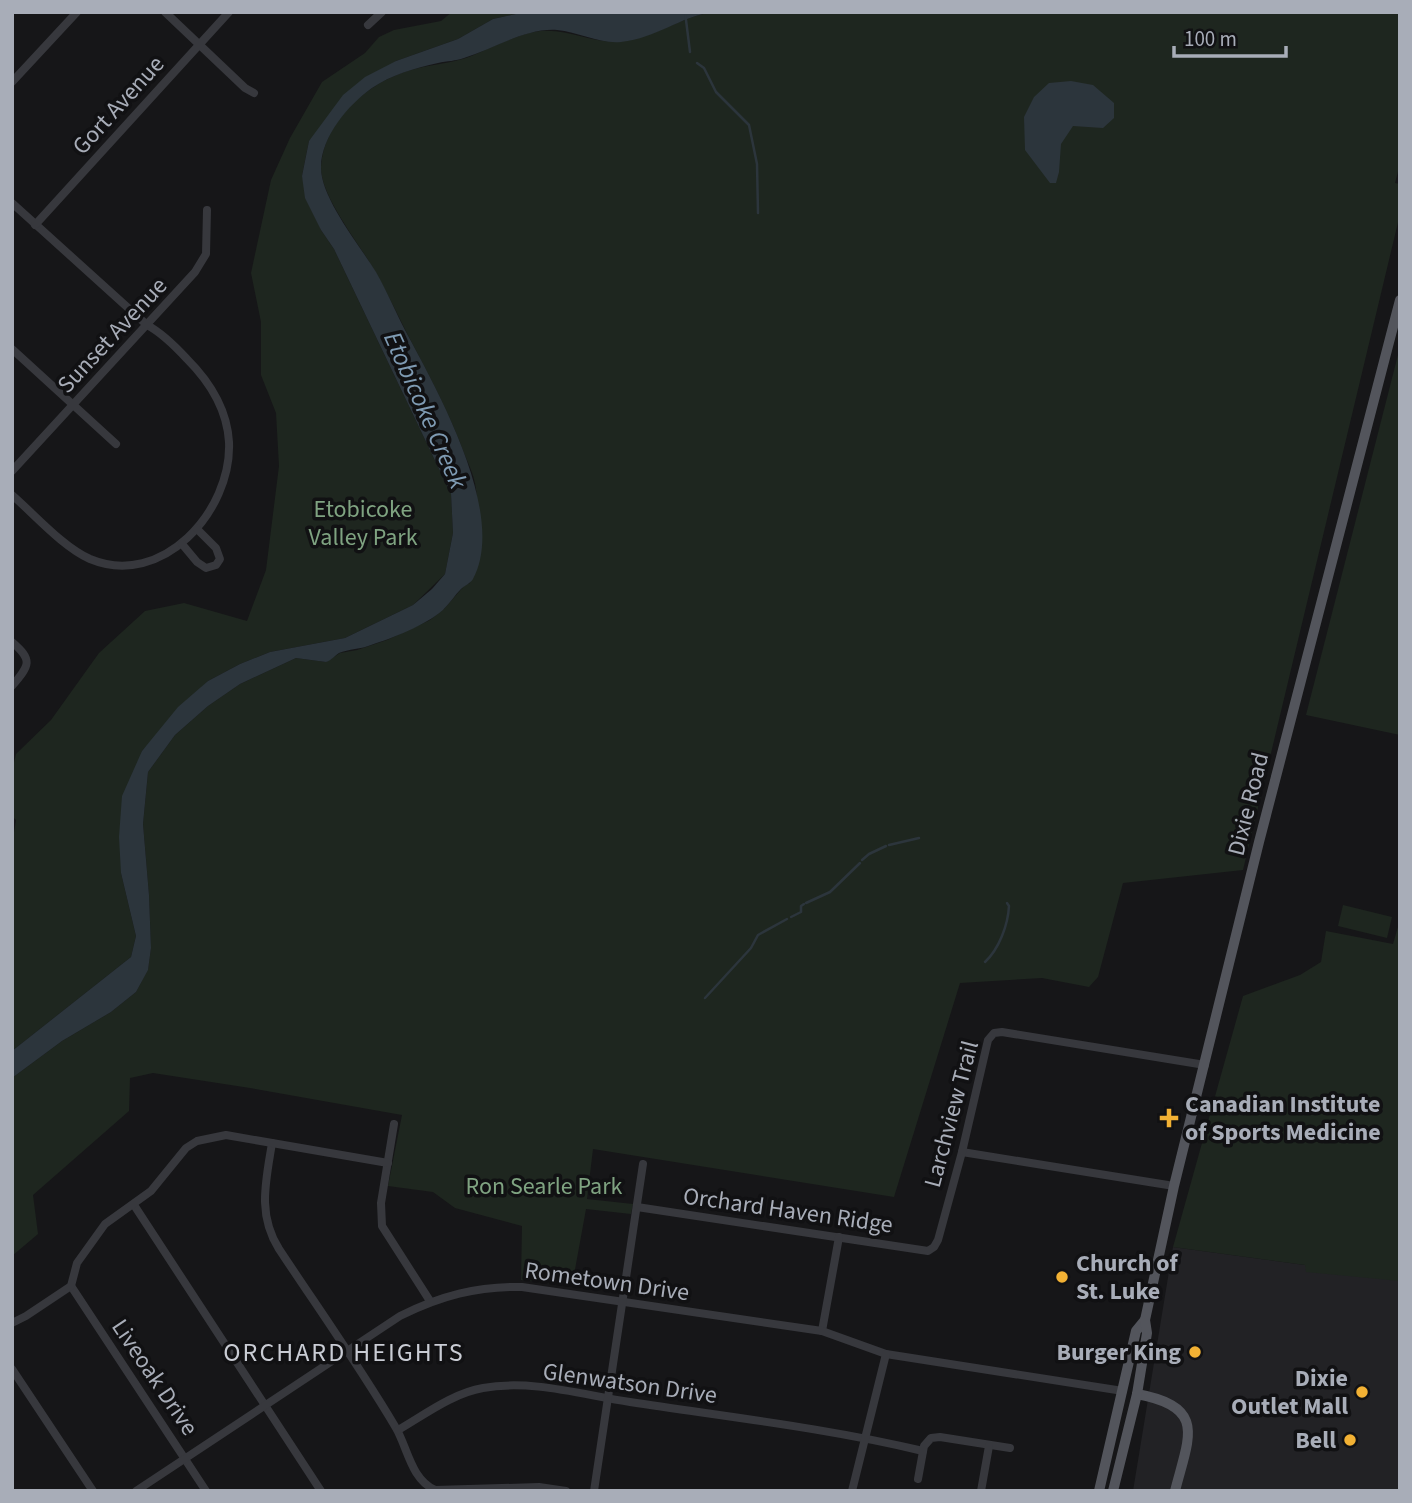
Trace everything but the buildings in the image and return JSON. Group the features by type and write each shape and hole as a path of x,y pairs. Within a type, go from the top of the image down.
{"main road":[{"name":"Dixie Road","path":"1113,1491 1137,1394 1147,1332 1145,1320 1174,1186 1259,842 1400,300"},
{"name":"Dixie Road","path":"1098,1491 1136,1331 1145,1320"},
{"path":"1137,1394 1169,1403 1177,1408 1188,1423 1189,1434 1175,1491"}],"street":[{"path":"12,82 77,12"},
{"path":"165,12 245,88 254,93"},
{"name":"Gort Avenue","path":"35,225 229,12"},
{"path":"368,25 382,12"},
{"path":"12,203 147,325 157,330 204,376 220,405 229,443 221,492 197,529 182,544 150,561 128,565 107,564 91,559 75,550 12,495"},
{"name":"Sunset Avenue","path":"12,471 195,272 202,261 208,241 207,211"},
{"path":"12,349 116,444"},
{"path":"182,544 197,562 206,568 216,565 220,559 216,548 197,529"},
{"path":"12,642 26,654 27,662 23,674 12,686"},
{"name":"Larchview Trail","path":"933,1248 938,1240 962,1152 988,1042 996,1033 1205,1065"},
{"path":"394,1124 380,1203 382,1226 430,1301"},
{"path":"12,1323 71,1286 77,1264 97,1234 116,1214 134,1205 151,1191 186,1148 197,1141 226,1135 388,1163"},
{"path":"272,1143 264,1202 269,1231 398,1430 418,1476 426,1486 435,1490 539,1487 566,1491"},
{"path":"962,1152 1174,1186"},
{"path":"594,1491 643,1164"},
{"path":"134,1205 321,1491"},
{"name":"Orchard Haven Ridge","path":"636,1207 909,1247 921,1251 933,1248"},
{"path":"822,1331 839,1237"},
{"name":"Liveoak Drive","path":"71,1286 206,1491"},
{"name":"Rometown Drive","path":"136,1491 400,1316 430,1301 478,1290 510,1287 822,1331 886,1354 1123,1391"},
{"path":"852,1491 886,1354"},
{"path":"12,1369 93,1491"},
{"name":"Glenwatson Drive","path":"398,1430 452,1399 482,1388 518,1386 866,1437 923,1451"},
{"path":"918,1479 927,1441 936,1437 1010,1448"},
{"path":"981,1491 989,1446"}],"shaded area":[{"name":"Dixie Outlet Mall","path":"1173,1247 1400,1278 1400,1491 1133,1491"}],"green space":[{"name":"Etobicoke Valley Park","path":"452,12 525,12 493,19 458,39 396,61 309,141 302,176 321,230 334,249 451,494 453,533 445,574 413,605 345,638 270,652 208,681 142,751 121,873 136,936 131,957 12,1051 12,844 16,820 12,816 12,771 16,754 51,720 99,653 145,611 184,603 247,621 266,570 279,466 276,413 261,375 261,322 251,273 271,180 290,138 322,82 365,53 379,37 394,30 441,21"},
{"name":"Ron Searle Park","path":"713,12 1400,12 1400,164 1395,183 1400,184 1400,214 1243,870 1123,883 1098,977 1089,987 1042,978 960,983 894,1197 593,1149 587,1199 633,1204 631,1214 586,1209 572,1286 521,1280 522,1226 455,1208 433,1192 388,1186 402,1115 153,1073 130,1078 129,1111 33,1195 38,1234 12,1256 12,1078 62,1041 111,1012 136,992 148,969 151,948 143,824 148,772 175,735 208,706 240,684 296,658 326,662 340,653 387,640 430,620 470,583 477,520 477,495 473,476 446,411 385,290 342,221 327,191 321,166 329,136 337,122 359,98 385,80 407,71 466,58 532,32 551,31 602,41 623,41"},
{"path":"1400,347 1400,735 1306,715"},
{"path":"1343,905 1392,917 1387,938 1338,926"},
{"path":"1400,920 1400,1281 1306,1272 1305,1265 1173,1247 1243,996 1300,975 1321,962 1326,931 1393,944"}],"water":[{"name":"Etobicoke Creek","path":"525,12 713,12 689,18 634,40 621,42 557,30 533,32 461,59 429,65 395,76 379,83 354,103 331,133 322,156 322,179 334,207 380,279 434,384 464,452 475,487 481,521 481,552 473,579 443,610 419,626 367,646 339,653 326,662 296,658 240,684 208,706 175,735 148,772 143,824 151,948 148,970 136,992 111,1012 62,1041 12,1078 12,1051 131,957 136,936 121,873 119,837 122,796 142,751 178,707 208,681 240,664 270,652 345,638 413,605 445,574 453,533 451,494 334,249 305,198 302,176 309,141 343,95 365,77 396,61 458,39 493,19"},
{"path":"1071,81 1093,85 1114,103 1114,118 1103,128 1073,126 1061,144 1056,183 1050,183 1025,150 1024,117 1034,97 1049,83"}],"waterway":[{"path":"685,12 690,52"},
{"path":"697,63 704,68 716,92 749,125 757,164 758,213"},
{"path":"889,845 919,838"},
{"path":"862,860 886,846"},
{"path":"806,903 830,892 860,863"},
{"path":"985,962 995,950 1005,929 1009,906 1007,903"},
{"path":"791,917 801,912 801,906 804,904"},
{"path":"705,998 751,948 758,935 787,919"}],"place":[{"name":"Canadian Institute of Sports Medicine","path":"1169,1118"},
{"name":"Church of St. Luke","path":"1062,1277"},
{"name":"Burger King","path":"1195,1352"},
{"name":"Dixie Outlet Mall","path":"1362,1392"},
{"name":"Bell","path":"1350,1440"}],"district":[{"name":"ORCHARD HEIGHTS","path":"344,1352"}]}
